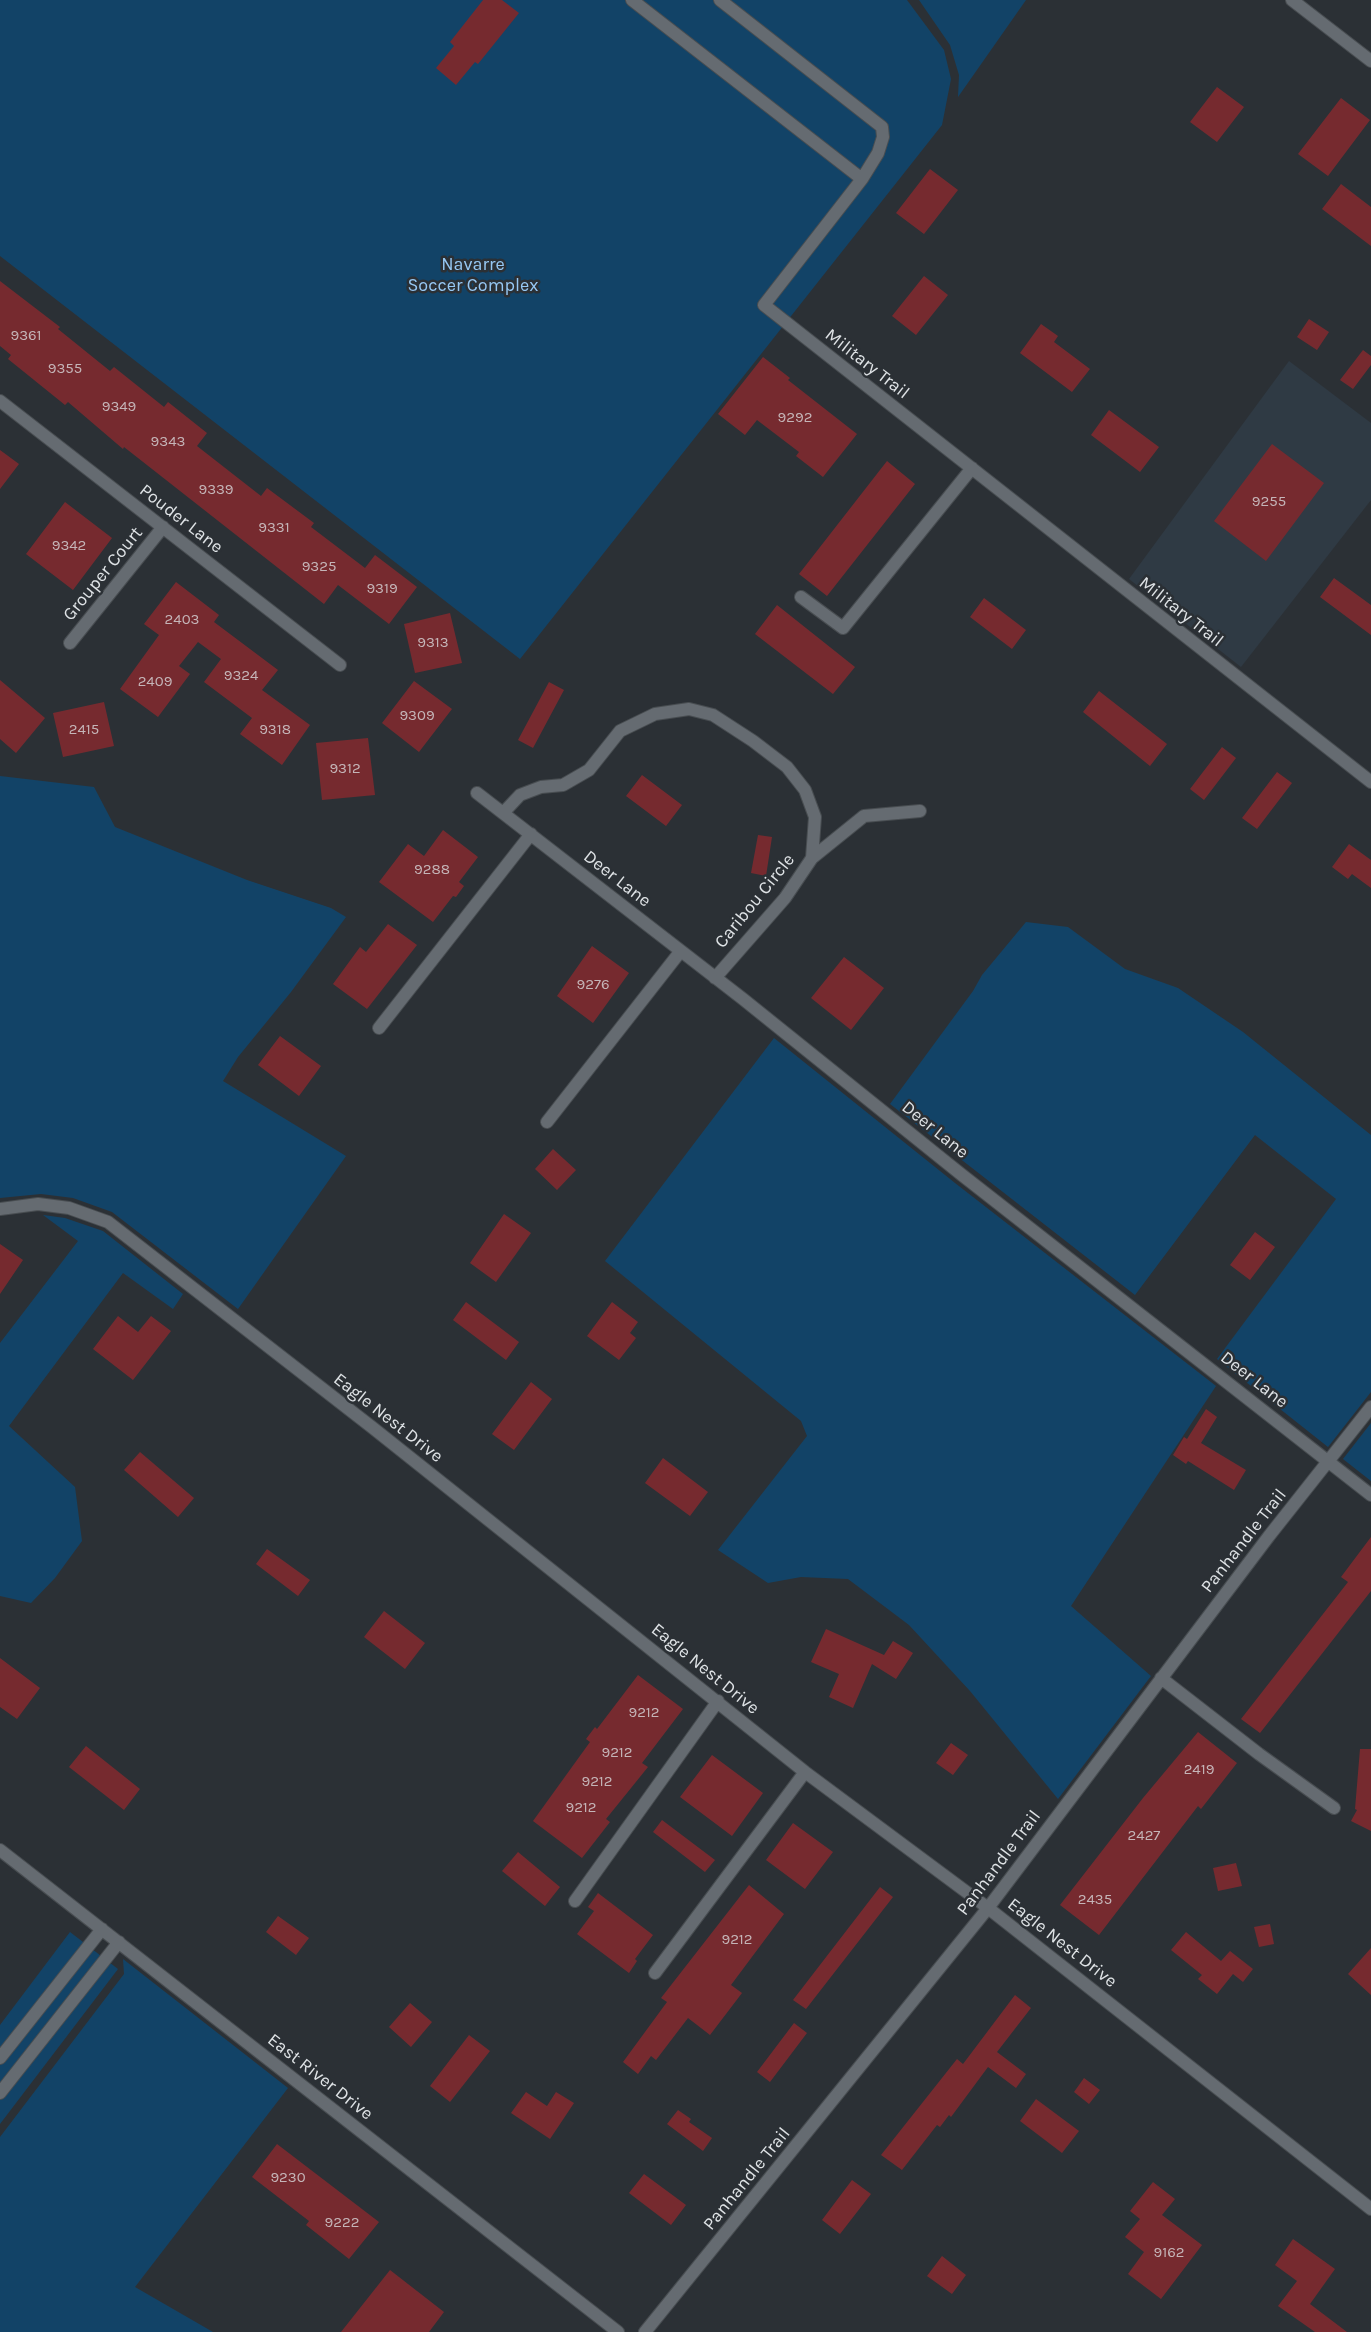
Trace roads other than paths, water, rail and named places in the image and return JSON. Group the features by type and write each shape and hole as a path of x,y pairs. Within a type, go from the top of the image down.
{"street":[{"path":"632,0 862,179 878,153 883,137 882,127 720,0"},
{"path":"1292,0 1371,61"},
{"name":"Military Trail","path":"862,179 764,304 1371,782"},
{"name":"Pouder Lane","path":"0,401 340,665"},
{"path":"801,597 843,628 972,468"},
{"name":"Grouper Court","path":"70,643 163,527"},
{"name":"Caribou Circle","path":"504,812 520,795 541,787 563,786 589,770 620,731 655,714 689,709 713,714 787,767 804,790 815,817 812,858 785,898 715,978"},
{"name":"Deer Lane","path":"477,793 504,812 1371,1495"},
{"path":"812,858 864,816 920,811"},
{"path":"379,1028 531,834"},
{"path":"547,1122 680,952"},
{"name":"Eagle Nest Drive","path":"0,1208 38,1204 61,1207 108,1222 718,1701 805,1772 988,1908 1371,2208"},
{"name":"Panhandle Trail","path":"645,2332 988,1908 1161,1678 1371,1407"},
{"path":"1161,1678 1259,1754 1334,1808"},
{"path":"575,1901 718,1701"},
{"path":"655,1973 805,1772"},
{"name":"East River Drive","path":"0,1850 618,2332"},
{"path":"0,2058 102,1928"},
{"path":"0,2093 119,1942"}],"park label":[{"name":"Navarre Soccer Complex","path":"473,275"}]}
